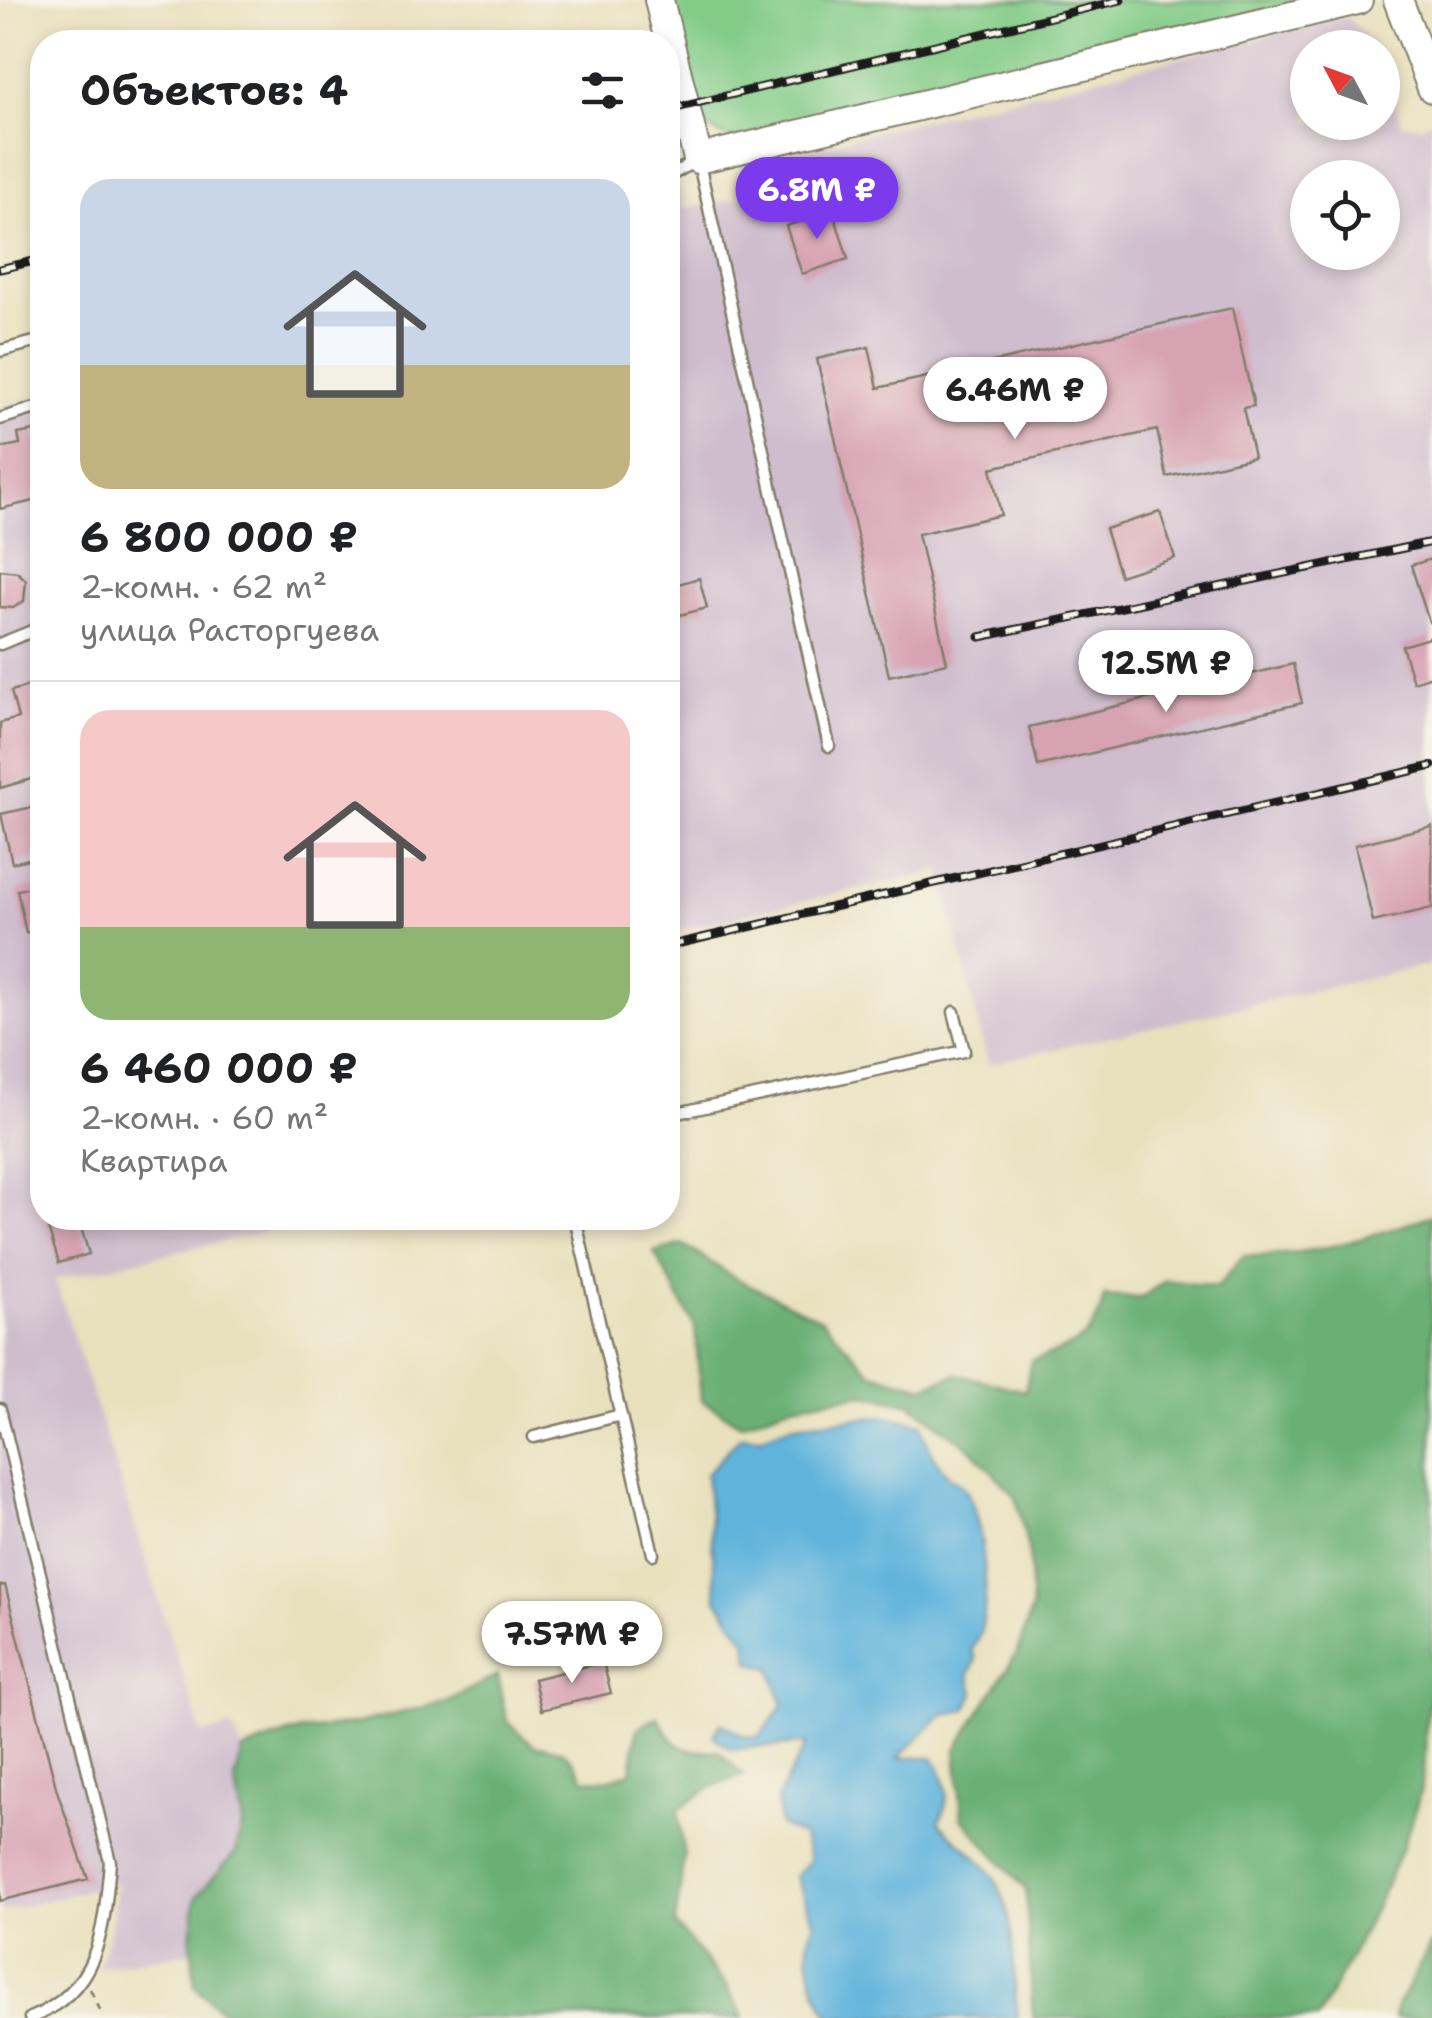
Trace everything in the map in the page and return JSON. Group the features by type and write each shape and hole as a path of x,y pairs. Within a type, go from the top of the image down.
{"street":[{"path":"658,0 666,30"},
{"path":"680,87 698,159 1358,0"},
{"path":"1398,0 1432,88"}],"lane":[{"path":"680,170 698,159 829,746"},
{"path":"0,351 30,343"},
{"path":"0,418 30,409"},
{"path":"0,644 30,633"},
{"path":"680,1113 964,1052 954,1012"},
{"path":"578,1230 653,1554"},
{"path":"0,1409 110,1862 105,1912 85,1978 71,1995 30,2018"},
{"path":"534,1436 621,1415"}],"path":[{"path":"85,1978 104,2018"}],"shaded area":[{"path":"1347,17 1360,30 1294,30"},
{"path":"1290,31 1290,140 1400,140 1400,118 1402,124 1422,126 1432,119 1432,964 988,1064 941,870 680,929 680,190 685,208 773,193 777,156"},
{"path":"30,400 30,1230 273,1230 55,1279 202,1734 232,1727 243,1751 235,1779 243,1822 236,1852 196,1897 192,1952 98,1968 111,1928 117,1882 0,1912 0,408"}],"green space":[{"path":"668,0 1315,0 732,140 704,126 680,30 677,30"},
{"path":"1432,1215 1432,1694 1416,1807 1363,1932 1318,2018 1033,2018 1026,1890 962,1818 956,1749 1017,1653 1032,1607 1029,1554 1016,1497 971,1449 911,1404 864,1394 792,1405 741,1424 701,1400 695,1327 654,1252 682,1244 737,1279 821,1319 872,1373 924,1387 957,1374 1025,1391 1031,1361 1059,1351 1088,1333 1104,1296 1141,1298 1166,1280 1217,1287 1243,1256 1292,1253 1339,1244"},
{"path":"497,1675 507,1722 535,1746 565,1754 585,1779 607,1780 631,1772 637,1729 658,1717 675,1742 688,1749 718,1751 744,1775 711,1787 678,1810 684,1857 675,1924 727,1987 744,2018 280,2018 222,2012 195,1986 191,1940 196,1897 236,1852 243,1822 235,1779 243,1751 289,1733 358,1723 446,1702"},
{"path":"1432,1942 1432,2018 1394,2018 1396,2008"}],"water":[{"path":"885,1416 922,1424 935,1458 962,1485 976,1517 985,1592 984,1616 972,1649 976,1660 969,1674 974,1693 966,1710 942,1715 898,1758 933,1758 946,1790 946,1805 939,1822 985,1865 999,1887 1010,1923 1018,2018 831,2018 810,1971 808,1946 814,1922 795,1877 810,1859 802,1835 780,1826 777,1799 806,1744 731,1749 713,1736 721,1723 744,1736 759,1737 783,1706 771,1668 750,1662 747,1642 717,1599 706,1474 741,1436 760,1437 792,1425"}],"building":[{"path":"833,211 848,259 802,274 786,226"},
{"path":"1232,308 1254,406 1243,408 1254,457 1167,477 1157,430 991,468 1001,515 918,534 947,663 889,676 817,359 869,347 878,388"},
{"path":"30,432 30,502 0,509 0,448 20,444 18,434"},
{"path":"1160,512 1175,558 1120,576 1105,529"},
{"path":"1432,559 1432,621 1429,622 1411,565"},
{"path":"0,570 17,572 26,580 24,601 13,608 0,607"},
{"path":"699,578 707,608 680,615 680,584"},
{"path":"1432,637 1432,676 1413,682 1402,646"},
{"path":"1293,664 1302,703 1038,766 1029,727"},
{"path":"30,685 30,779 0,788 0,723 18,718 11,691"},
{"path":"30,808 30,859 12,863 1,814"},
{"path":"1432,826 1432,908 1373,922 1355,845"},
{"path":"30,887 30,932 26,933 17,890"},
{"path":"49,1230 82,1230 89,1254 59,1263"},
{"path":"5,1585 57,1791 88,1879 0,1901 0,1586"},
{"path":"603,1662 611,1693 541,1710 534,1679"}],"railway":[{"path":"680,107 1121,0"},
{"path":"0,269 30,262"},
{"path":"980,637 1432,542"},
{"path":"680,943 1432,766"}]}
